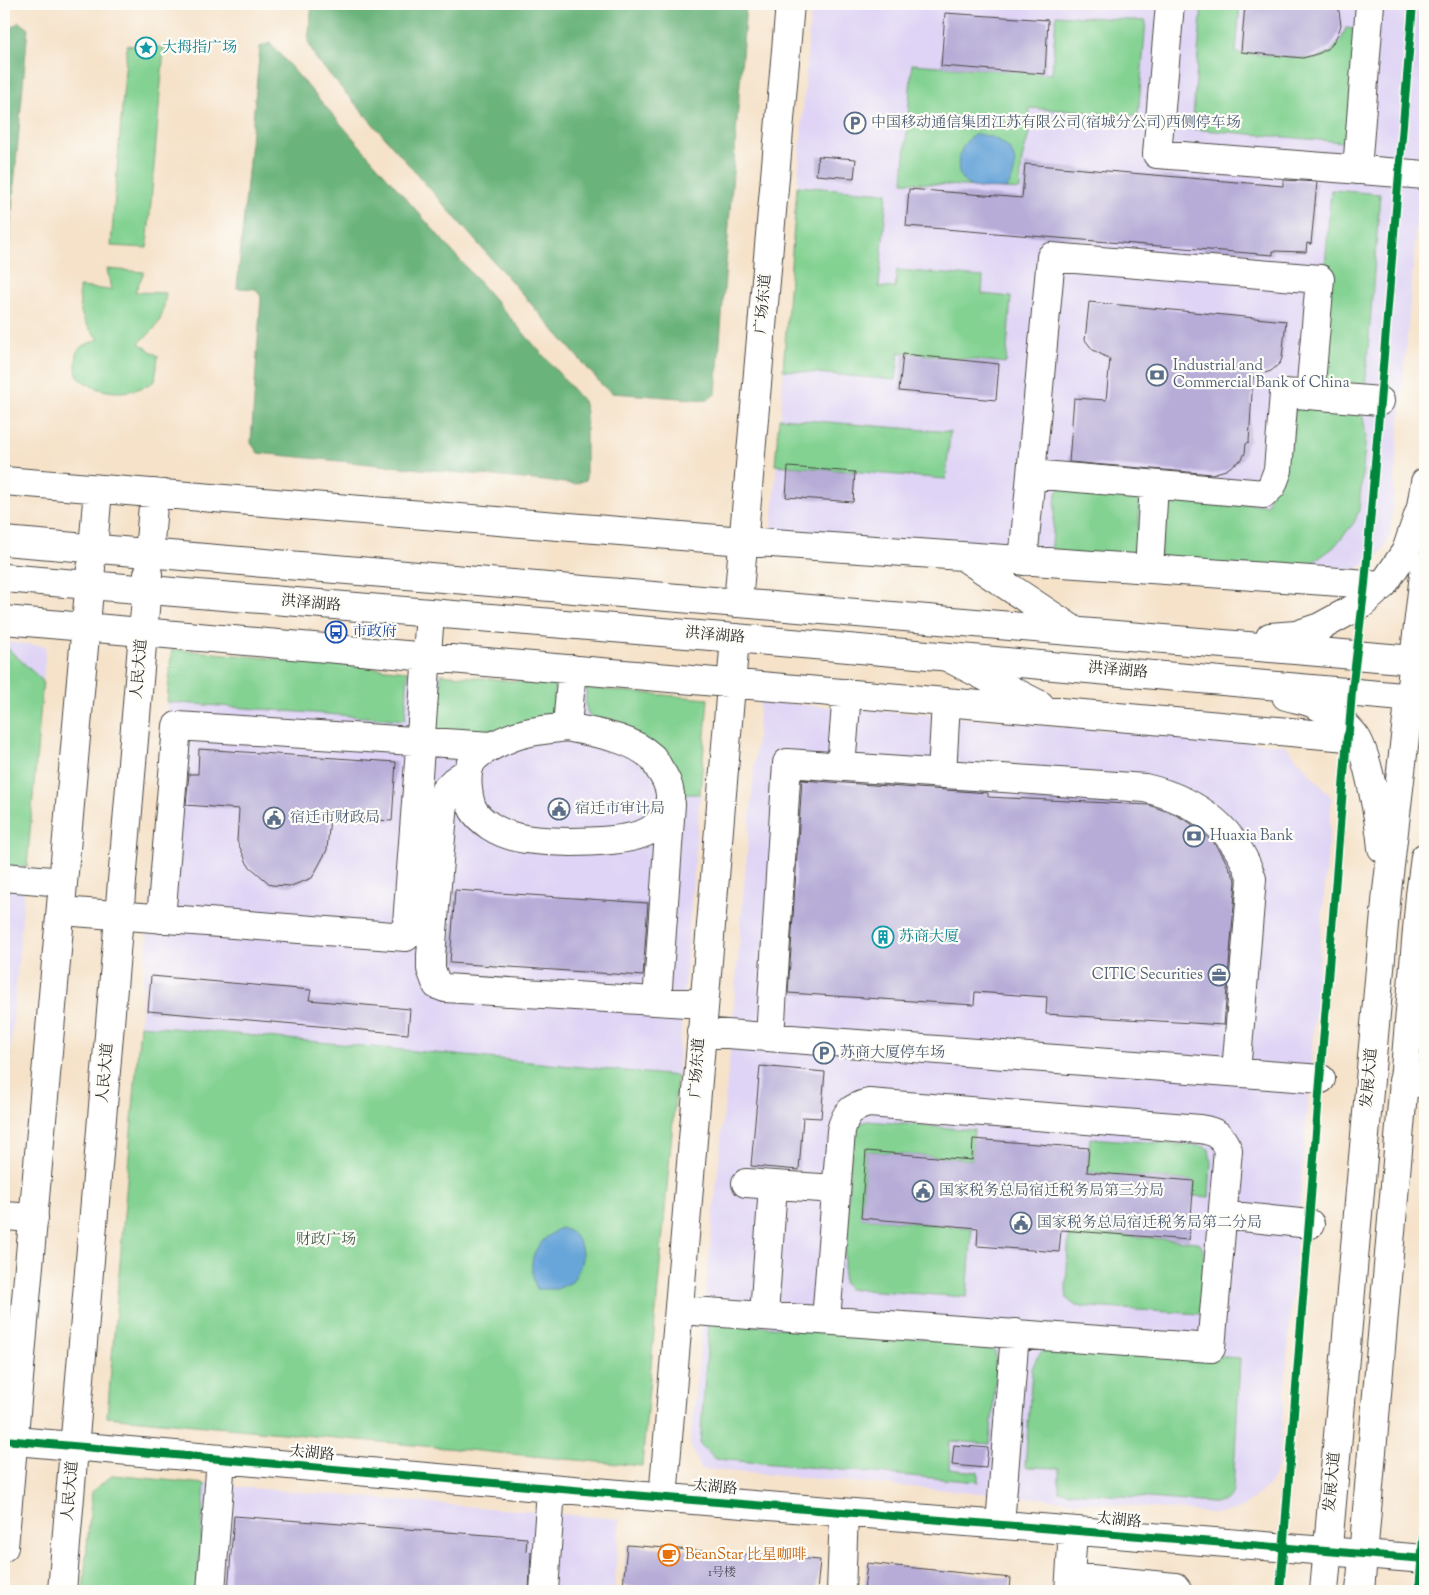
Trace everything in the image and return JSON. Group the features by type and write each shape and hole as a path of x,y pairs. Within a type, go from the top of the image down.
{"main road":[{"name":"广场东道","path":"738,603 790,4"},
{"path":"1170,4 1157,154 1425,175"},
{"path":"1356,170 1370,4"},
{"path":"1023,561 1051,257 1320,279 1310,395"},
{"path":"1031,474 1264,494 1272,486 1278,470 1284,393 1380,401"},
{"path":"4,481 743,541 1384,586"},
{"path":"1208,642 1296,635 1320,627 1362,604 1384,586 1406,551 1420,508 1425,482"},
{"path":"1149,569 1154,485"},
{"path":"4,1546 9,1441 34,1218 98,489"},
{"name":"人民大道","path":"62,1591 154,493"},
{"path":"4,542 1420,660"},
{"path":"964,557 1075,631"},
{"name":"发展大道","path":"1324,1591 1386,891 1417,698 1425,566"},
{"name":"洪泽湖路","path":"4,578 735,638 1417,698"},
{"path":"61,911 406,937 430,614"},
{"path":"4,620 1348,737"},
{"name":"广场东道","path":"663,1498 735,638"},
{"path":"946,656 1053,711"},
{"path":"567,727 572,669"},
{"path":"1204,678 1277,693 1316,704 1356,737 1366,762 1374,796 1381,834 1386,891"},
{"path":"841,767 847,693"},
{"path":"942,774 946,702"},
{"path":"161,919 177,726 492,746"},
{"path":"656,1001 671,804 670,790 663,774 652,758 635,746 609,736 567,727 525,733 492,746 476,756 467,772 469,800 473,810 481,819 495,829 524,839 614,840 651,830 664,817 671,804"},
{"path":"770,1037 787,763 1146,788 1184,800 1222,827 1242,855 1252,879 1236,1072"},
{"path":"467,772 445,790 431,955 431,969 437,985 445,988 703,1004"},
{"path":"1360,1591 1414,1083 1425,857"},
{"path":"4,877 63,882"},
{"path":"701,1032 1321,1079"},
{"path":"680,1310 1211,1348 1228,1150 1222,1139 1214,1131 1200,1128 869,1103 857,1106 844,1117 841,1131 826,1320"},
{"path":"746,1183 836,1189"},
{"path":"764,1315 773,1185"},
{"path":"1222,1215 1310,1224"},
{"path":"4,1216 34,1218"},
{"path":"1000,1525 1015,1333"},
{"name":"太湖路","path":"9,1441 552,1489 1425,1559"},
{"path":"211,1591 221,1460"},
{"path":"544,1591 552,1489"},
{"path":"840,1591 844,1513"},
{"path":"1073,1531 1069,1584 1175,1587 1178,1591"}],"shaded area":[{"path":"811,4 1425,4 1425,125 1390,537 1380,554 1357,569 1333,574 802,539 772,527"},
{"path":"4,642 46,646 4,1122"},
{"path":"172,649 708,699 677,1076 140,1025"},
{"path":"760,701 1285,745 1332,798 1279,1464 1269,1485 1243,1507 1222,1514 701,1469 690,1444 730,1051"},
{"path":"205,1484 620,1519 614,1591 197,1591"}],"green space":[{"path":"312,4 746,4 716,393 708,400 612,393 603,386 316,59 308,42"},
{"path":"1202,4 1240,4 1236,53 1315,59 1330,53 1341,40 1346,28 1364,30 1354,143 1192,129"},
{"path":"1056,15 1146,21 1138,116 1030,108 1029,134 1022,159 1020,190 903,182 912,64 1052,74"},
{"path":"19,22 28,28 7,265 4,264 4,34"},
{"path":"270,43 583,401 586,412 586,480 575,484 258,453 251,443 261,297 256,289 237,288 260,47"},
{"path":"127,45 134,46 139,53 146,56 152,55 157,47 164,48 147,248 111,246"},
{"path":"797,186 887,193 879,287 895,288 897,270 983,277 982,294 1011,297 1006,363 899,352 896,380 783,370"},
{"path":"1331,190 1380,194 1365,389 1316,385"},
{"path":"107,269 144,272 135,292 166,293 159,322 152,332 139,343 158,356 155,381 131,391 113,392 96,388 82,380 76,372 77,351 82,346 99,339 88,327 82,316 79,287 111,290"},
{"path":"1297,402 1359,409 1363,417 1366,435 1359,510 1354,523 1333,548 1306,567 1160,564 1165,498 1267,505"},
{"path":"779,418 950,432 946,479 775,465"},
{"path":"1063,486 1135,489 1140,498 1137,562 1051,556 1056,493"},
{"path":"4,645 43,681 27,867 4,865"},
{"path":"172,649 408,671 405,720 167,702"},
{"path":"441,674 555,685 554,708 546,719 507,733 437,733"},
{"path":"587,688 708,699 700,794 679,794 597,727 586,709"},
{"name":"财政广场","path":"140,1025 677,1076 642,1466 107,1417"},
{"path":"4,1055 10,1055 4,1122"},
{"path":"868,1121 974,1130 972,1160 866,1151 861,1218 972,1228 967,1297 848,1289 843,1282 852,1131 861,1123"},
{"path":"1090,1138 1202,1146 1209,1149 1211,1163 1209,1197 1193,1196 1193,1181 1087,1172"},
{"path":"1069,1231 1198,1242 1202,1247 1204,1255 1200,1314 1076,1306 1067,1299 1066,1290"},
{"path":"709,1322 989,1344 995,1352 997,1363 990,1444 950,1441 949,1469 978,1472 978,1482 716,1459 700,1445"},
{"path":"1050,1345 1240,1358 1233,1491 1230,1498 1223,1502 1212,1503 1059,1491 1059,1468 1025,1467 1032,1369 1039,1355"},
{"path":"113,1475 205,1484 197,1591 83,1591 92,1491"}],"water":[{"path":"976,134 997,140 1011,151 1015,168 1006,189 970,186 961,177 958,165 961,152 968,140"},
{"path":"560,1228 571,1232 578,1240 582,1251 580,1268 572,1282 557,1289 537,1289 532,1270 534,1254 544,1240"}],"building":[{"path":"1245,4 1338,4 1341,25 1331,46 1320,53 1303,58 1241,52"},
{"path":"945,13 1048,20 1045,74 941,66"},
{"path":"818,156 856,159 854,178 816,175"},
{"path":"1025,164 1283,186 1283,180 1317,182 1311,244 1307,243 1306,252 1273,251 1273,255 906,226 909,189 1022,198"},
{"path":"1089,302 1286,321 1280,363 1271,371 1253,377 1249,442 1246,444 1242,459 1226,470 1212,474 1069,462 1074,398 1106,400 1110,359 1093,350 1085,340"},
{"path":"903,354 999,364 996,400 899,391"},
{"path":"788,467 855,472 853,502 786,497"},
{"path":"199,749 396,762 392,821 330,817 327,850 312,878 291,886 271,885 248,865 237,841 239,809 186,805 189,774 198,774"},
{"path":"802,780 988,793 988,797 1149,805 1189,822 1213,842 1222,854 1236,881 1224,1025 1046,1014 1047,997 975,992 974,1005 788,993"},
{"path":"455,890 648,903 643,976 450,963"},
{"path":"151,976 311,990 309,1000 410,1009 408,1034 148,1011"},
{"path":"760,1066 825,1072 821,1118 803,1117 799,1170 751,1166"},
{"path":"973,1139 1089,1148 1087,1172 1194,1181 1189,1240 1061,1230 1059,1252 977,1246 978,1228 861,1218 866,1151 972,1160"},
{"path":"954,1445 988,1448 986,1468 952,1465"},
{"path":"234,1516 527,1538 526,1551 531,1552 529,1591 228,1591"},
{"path":"627,1545 820,1560 817,1591 695,1591 623,1586"},
{"path":"867,1563 1011,1578 1010,1591 864,1591"}],"cycle path":[{"path":"1280,1591 1347,737 1365,584 1413,4"},
{"path":"4,1440 631,1495 1425,1559"},
{"path":"1419,1591 1425,1512"}],"place":[{"name":"大拇指广场","path":"146,48"},
{"name":"中国移动通信集团江苏有限公司(宿城分公司)西侧停车场","path":"855,123"},
{"name":"Industrial and Commercial Bank of China","path":"1157,375"},
{"name":"市政府","path":"336,632"},
{"name":"宿迁市审计局","path":"559,809"},
{"name":"宿迁市财政局","path":"274,818"},
{"name":"Huaxia Bank","path":"1194,836"},
{"name":"苏商大厦","path":"883,937"},
{"name":"CITIC Securities","path":"1219,975"},
{"name":"苏商大厦停车场","path":"824,1053"},
{"name":"国家税务总局宿迁税务局第三分局","path":"923,1191"},
{"name":"国家税务总局宿迁税务局第二分局","path":"1021,1223"},
{"name":"BeanStar 比星咖啡","path":"669,1555"}]}
